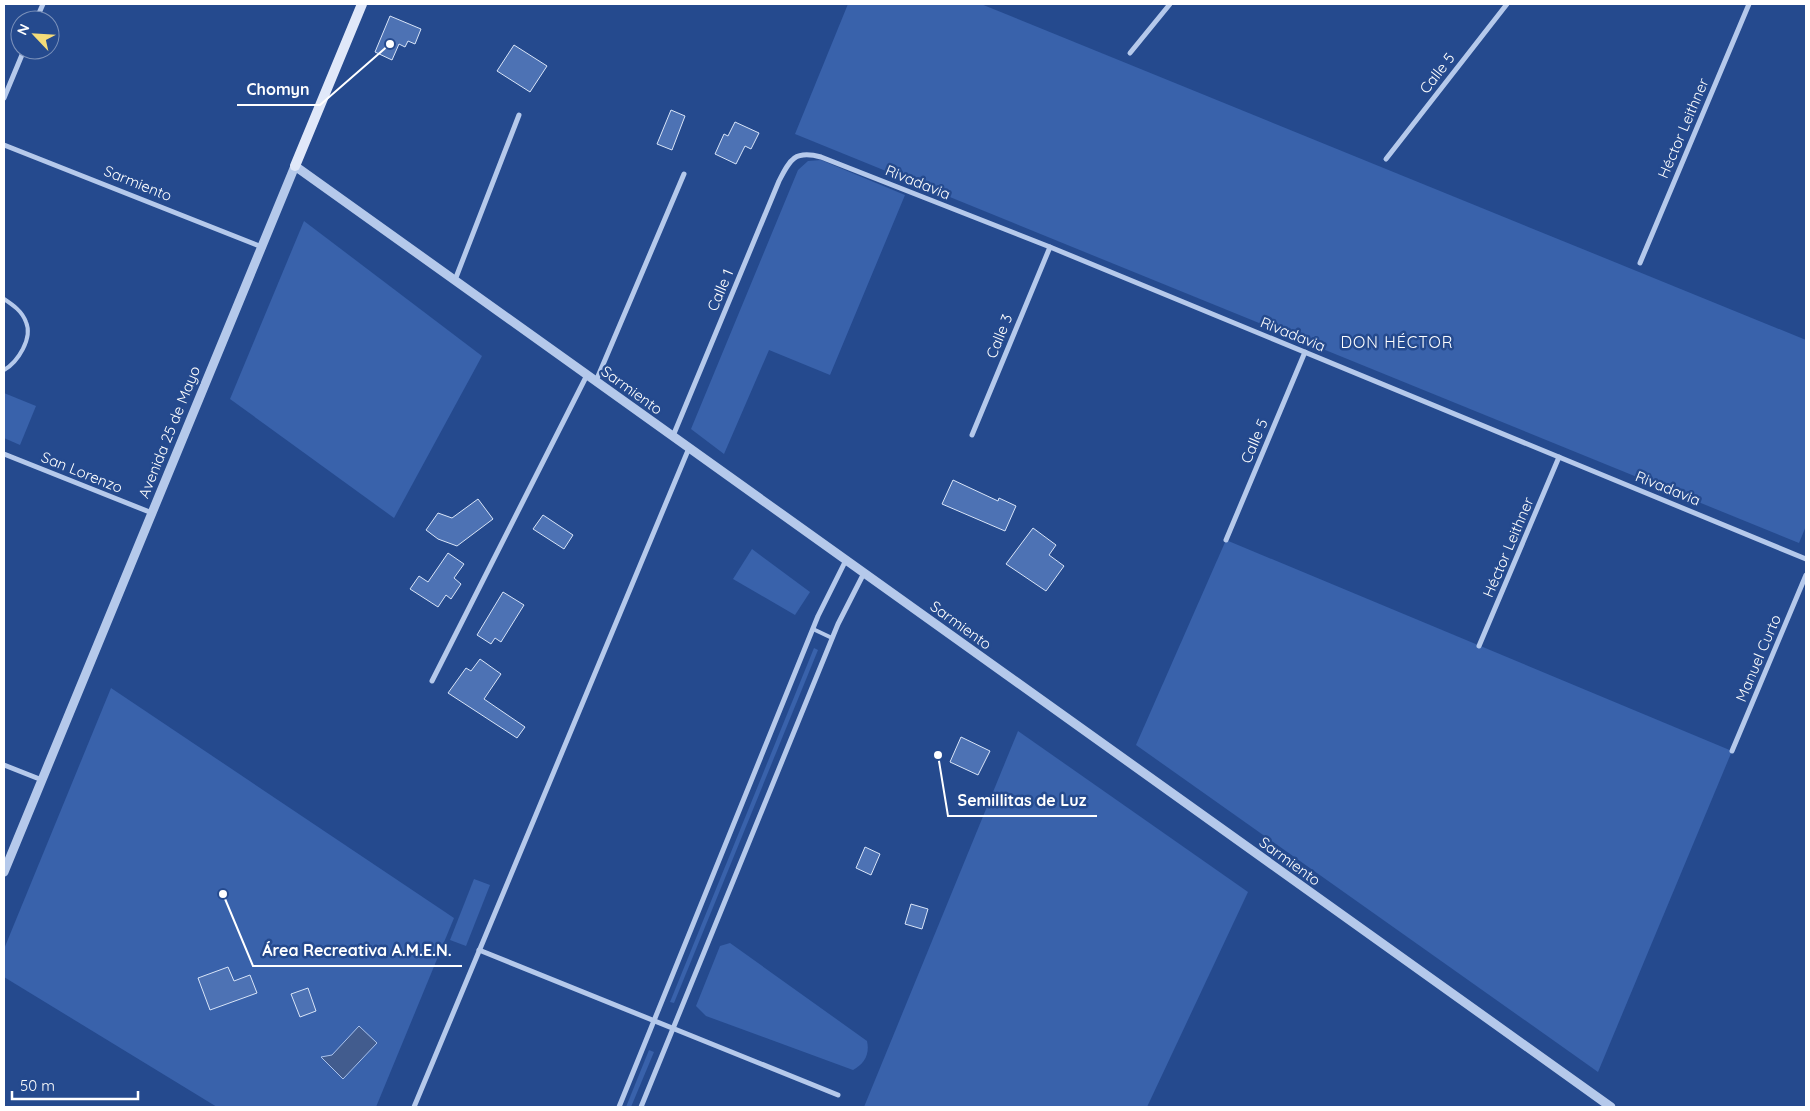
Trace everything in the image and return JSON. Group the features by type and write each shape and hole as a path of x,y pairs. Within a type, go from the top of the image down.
{"main road":[{"name":"Avenida 25 de Mayo","path":"295,166 362,4"}],"street":[{"path":"1130,53 1170,4"},
{"name":"Calle 5","path":"1386,159 1507,4"},
{"name":"Héctor Leithner","path":"1640,263 1749,4"},
{"path":"4,98 20,60"},
{"path":"454,280 519,115"},
{"name":"Sarmiento","path":"4,145 262,247"},
{"name":"Rivadavia","path":"796,156 808,153 821,157 1050,247 1806,559"},
{"name":"Calle 1","path":"673,436 779,181 786,168 796,156"},
{"name":"Avenida 25 de Mayo","path":"4,872 295,166"},
{"name":"Sarmiento","path":"295,166 1611,1107"},
{"path":"596,381 684,174"},
{"name":"Calle 3","path":"972,434 1050,247"},
{"name":"Calle 5","path":"1226,540 1305,352"},
{"path":"432,682 588,375"},
{"path":"414,1107 690,448"},
{"name":"San Lorenzo","path":"4,454 152,513"},
{"name":"Héctor Leithner","path":"1480,646 1559,457"},
{"path":"618,1107 813,629 846,560"},
{"path":"640,1107 832,638 864,573"},
{"name":"Manuel Curto","path":"1732,751 1806,575"},
{"path":"4,765 42,780"},
{"path":"479,950 838,1095"}],"lane":[{"path":"4,299 18,309 27,323 26,339 20,355 4,370"},
{"path":"813,629 832,638"}],"shaded area":[{"path":"848,4 981,4 1806,340 1806,526 1799,543 795,134"},
{"path":"821,160 905,195 830,375 769,350 724,454 691,429 798,170 808,161"},
{"path":"304,221 482,356 394,518 230,399"},
{"path":"4,393 36,406 20,445 4,438"},
{"path":"1226,540 1732,751 1598,1072 1136,745"},
{"path":"752,549 810,592 795,615 733,579"},
{"path":"814,648 818,650 674,1003 670,1002"},
{"path":"111,688 454,918 376,1107 217,1107 4,977 4,949"},
{"path":"1018,731 1248,892 1147,1107 864,1107"},
{"path":"474,879 490,885 466,946 450,940"},
{"path":"730,943 867,1041 868,1051 863,1062 853,1070 706,1016 696,1006 720,946"},
{"path":"359,1026 377,1043 343,1079 321,1057 332,1055"},
{"path":"649,1050 654,1052 631,1107 626,1107"}],"building":[{"path":"390,16 421,29 415,44 408,41 405,47 399,44 392,60 375,52"},
{"path":"514,45 547,66 530,92 497,71"},
{"path":"671,110 685,116 672,150 657,144"},
{"path":"735,122 759,133 751,149 745,146 736,164 715,154 724,134 728,136"},
{"path":"953,480 998,501 999,498 1016,506 1005,531 942,504"},
{"path":"478,499 493,519 457,546 438,539 426,530 438,513 452,518"},
{"path":"543,515 573,535 564,549 533,529"},
{"path":"1033,528 1056,545 1049,555 1064,566 1046,591 1006,564"},
{"path":"448,553 464,564 454,578 461,584 451,599 446,595 438,607 410,589 419,576 428,582"},
{"path":"503,592 524,605 501,642 495,638 491,644 477,635"},
{"path":"480,659 501,674 484,699 525,727 517,738 448,693 466,668 471,671"},
{"path":"961,737 990,751 978,775 950,762"},
{"path":"865,847 880,854 871,875 856,868"},
{"path":"911,904 928,909 922,929 905,924"},
{"path":"228,967 234,981 250,975 257,993 210,1010 198,978"},
{"path":"308,988 316,1011 300,1017 291,994"}],"place":[{"name":"Chomyn","path":"390,44"},
{"name":"Semillitas de Luz","path":"938,755"},
{"name":"Área Recreativa A.M.E.N.","path":"223,894"}],"district":[{"name":"DON HÉCTOR","path":"1397,342"}]}
